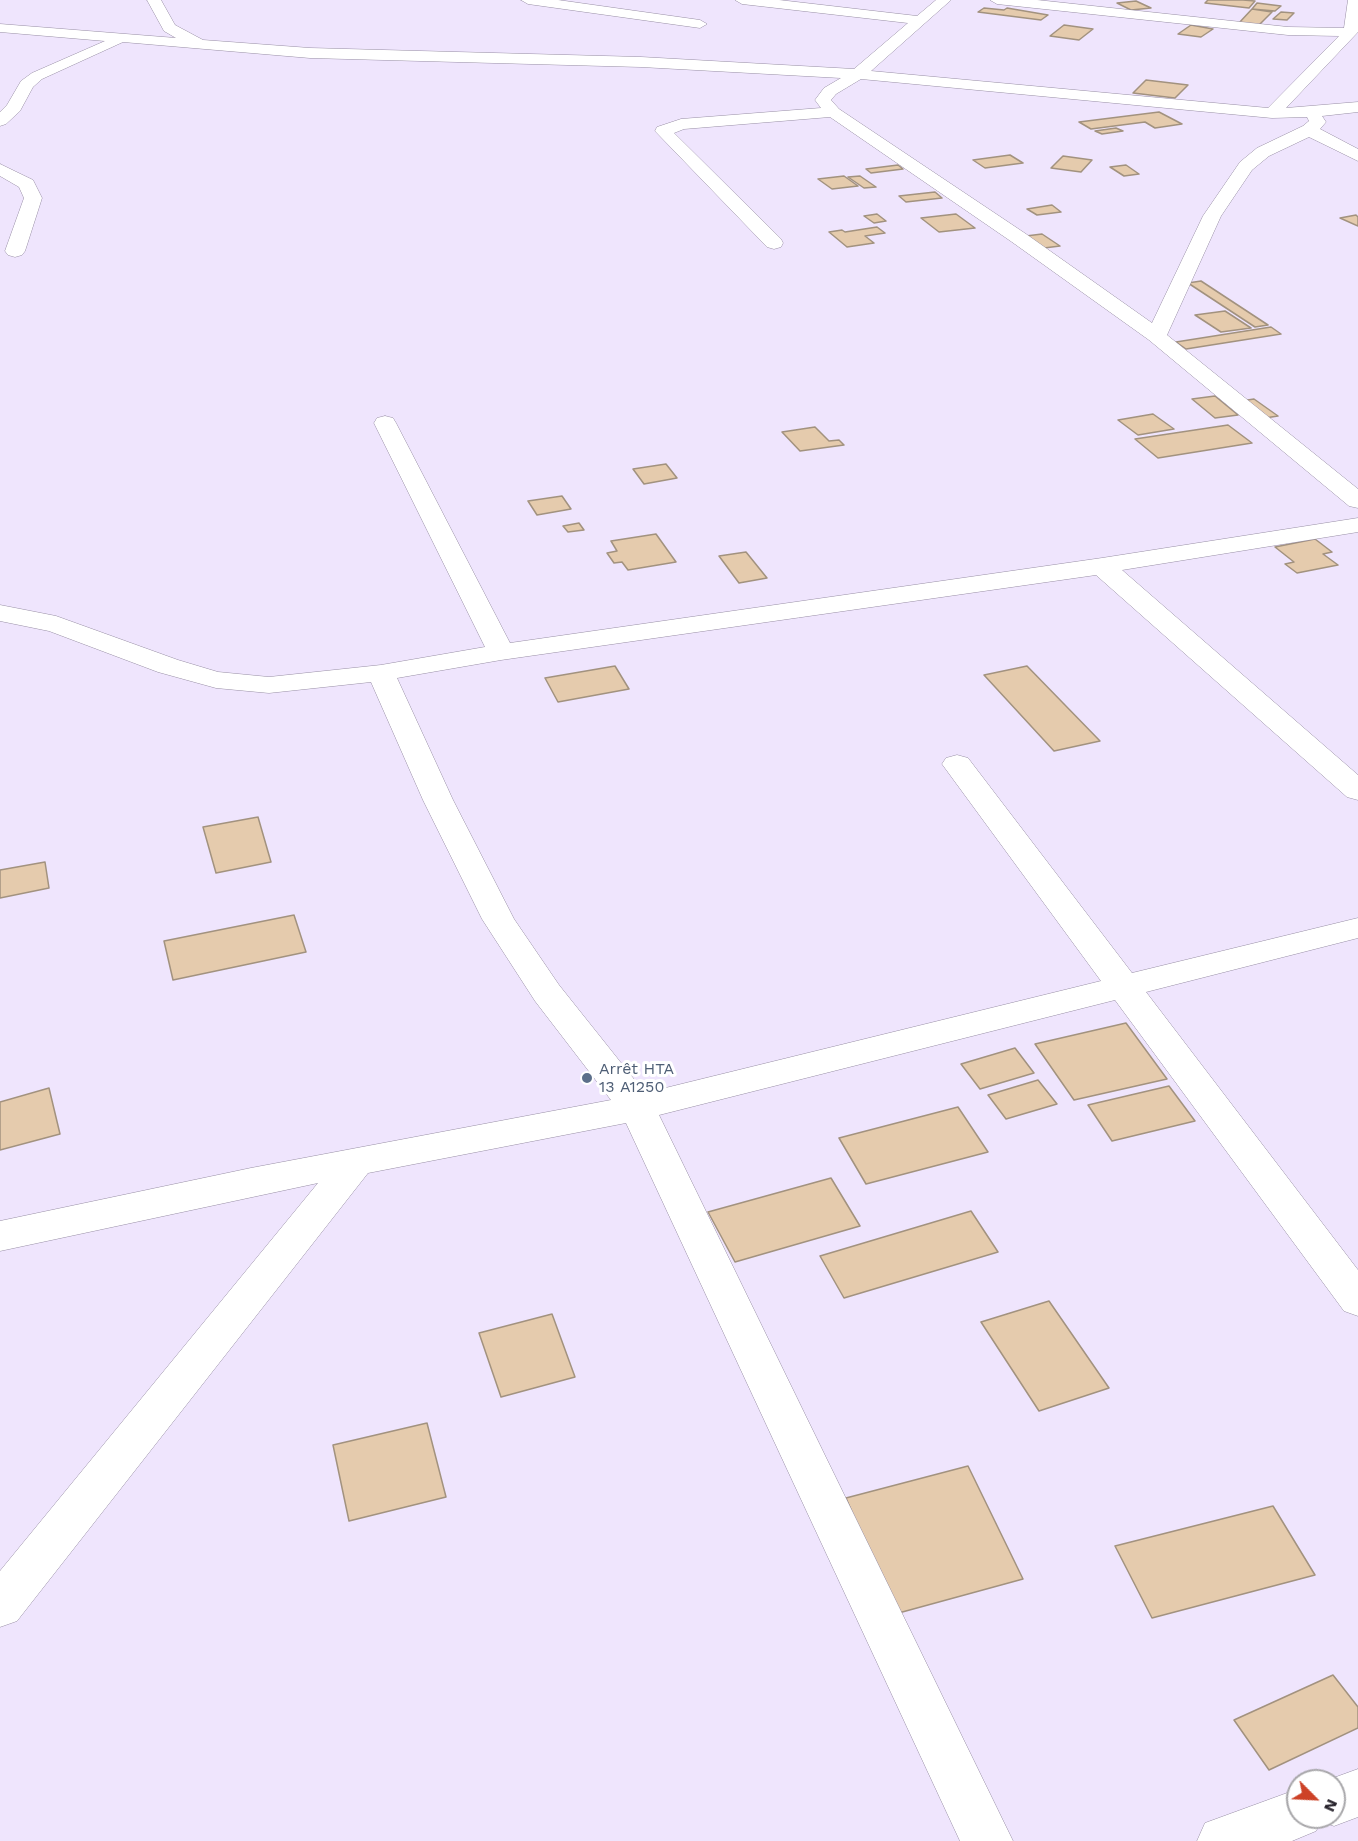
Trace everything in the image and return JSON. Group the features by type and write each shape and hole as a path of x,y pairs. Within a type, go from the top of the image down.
{"street":[{"path":"154,0 169,28 202,46"},
{"path":"528,0 700,24"},
{"path":"680,37 742,0 919,20"},
{"path":"962,0 938,0 858,74 830,91 823,100 833,112 1019,238 1156,336 1358,501"},
{"path":"998,0 1288,31 1351,32"},
{"path":"1272,113 1351,32 1355,0"},
{"path":"0,28 124,40 310,53 641,62 858,74 1272,113 1311,121 1358,156"},
{"path":"0,121 14,108 27,84 37,76 92,50 124,40"},
{"path":"641,62 661,50"},
{"path":"1156,336 1212,216 1246,166 1263,152 1311,121 1358,107"},
{"path":"774,243 663,131 681,124 833,112"},
{"path":"0,169 27,184 33,198 15,251"},
{"path":"385,423 501,652"},
{"path":"0,613 56,624 168,666 216,680 268,685 381,673 501,652 1102,566 1358,525"},
{"path":"1102,566 1358,791"},
{"path":"381,673 438,800 498,919 547,993 637,1108 987,1841"},
{"path":"957,764 1358,1300"},
{"path":"0,1236 356,1162 637,1108 1358,928"},
{"path":"0,1606 356,1162"},
{"path":"1223,1841 1286,1818"}],"building":[{"path":"1208,0 1255,1 1249,8 1205,3"},
{"path":"1136,1 1151,8 1131,10 1117,3"},
{"path":"1257,3 1281,6 1275,11 1252,9"},
{"path":"984,8 1004,10 1007,8 1048,15 1041,20 978,12"},
{"path":"1252,9 1272,12 1258,26 1238,24"},
{"path":"1281,12 1294,13 1287,20 1273,19"},
{"path":"1064,25 1093,29 1079,40 1050,36"},
{"path":"1191,25 1213,29 1201,37 1178,34"},
{"path":"1146,80 1188,85 1175,98 1133,93"},
{"path":"1159,112 1182,124 1155,128 1145,122 1091,129 1079,122"},
{"path":"1116,128 1123,131 1102,134 1095,131"},
{"path":"1010,155 1023,163 985,168 973,160"},
{"path":"1063,156 1092,160 1081,172 1051,168"},
{"path":"898,165 903,169 871,173 866,169"},
{"path":"1126,165 1139,174 1124,176 1110,167"},
{"path":"844,176 858,186 832,189 818,179"},
{"path":"860,176 876,187 864,188 848,177"},
{"path":"935,192 942,198 906,202 899,196"},
{"path":"1052,205 1061,212 1037,215 1027,209"},
{"path":"877,214 886,221 874,223 864,216"},
{"path":"956,214 975,228 939,232 921,218"},
{"path":"1356,215 1358,226 1340,218"},
{"path":"877,227 885,233 865,236 874,243 847,247 829,232 842,230 845,232"},
{"path":"1042,234 1060,246 1044,248 1026,236"},
{"path":"1201,281 1268,325 1255,327 1188,283"},
{"path":"1225,311 1251,328 1221,332 1195,315"},
{"path":"1271,327 1281,334 1186,349 1176,342"},
{"path":"1215,396 1238,415 1215,418 1192,399"},
{"path":"1254,399 1278,416 1265,418 1241,401"},
{"path":"1153,414 1174,429 1138,435 1118,420"},
{"path":"1228,425 1252,443 1158,458 1135,439"},
{"path":"815,427 829,441 839,440 844,445 800,451 782,432"},
{"path":"666,464 677,478 644,484 633,469"},
{"path":"562,496 571,509 537,515 528,501"},
{"path":"579,523 584,530 568,532 563,526"},
{"path":"656,534 676,562 628,570 622,562 614,563 607,553 617,551 611,541"},
{"path":"1315,539 1332,552 1323,554 1338,565 1297,573 1285,564 1294,562 1275,547"},
{"path":"746,552 767,578 739,583 719,556"},
{"path":"615,666 629,689 558,702 545,678"},
{"path":"1027,666 1100,741 1054,751 984,675"},
{"path":"258,817 271,862 216,873 203,827"},
{"path":"45,862 49,888 0,898 0,870"},
{"path":"294,915 306,952 173,980 164,941"},
{"path":"1126,1023 1167,1079 1074,1100 1035,1044"},
{"path":"1015,1048 1034,1073 980,1089 961,1064"},
{"path":"1038,1080 1057,1104 1006,1119 988,1095"},
{"path":"1169,1086 1195,1121 1112,1141 1088,1105"},
{"path":"49,1088 60,1134 0,1150 0,1102"},
{"path":"958,1107 988,1152 866,1184 839,1138"},
{"path":"831,1178 860,1226 735,1262 708,1212"},
{"path":"971,1211 998,1252 844,1298 820,1256"},
{"path":"1049,1301 1109,1388 1039,1411 981,1322"},
{"path":"552,1314 575,1377 501,1397 479,1333"},
{"path":"427,1423 446,1497 349,1521 333,1445"},
{"path":"968,1466 1023,1579 895,1614 846,1498"},
{"path":"1273,1506 1315,1575 1152,1618 1115,1546"},
{"path":"1333,1675 1358,1707 1358,1728 1269,1770 1234,1720"}],"place":[{"name":"Arrêt HTA 13 A1250","path":"587,1078"}]}
